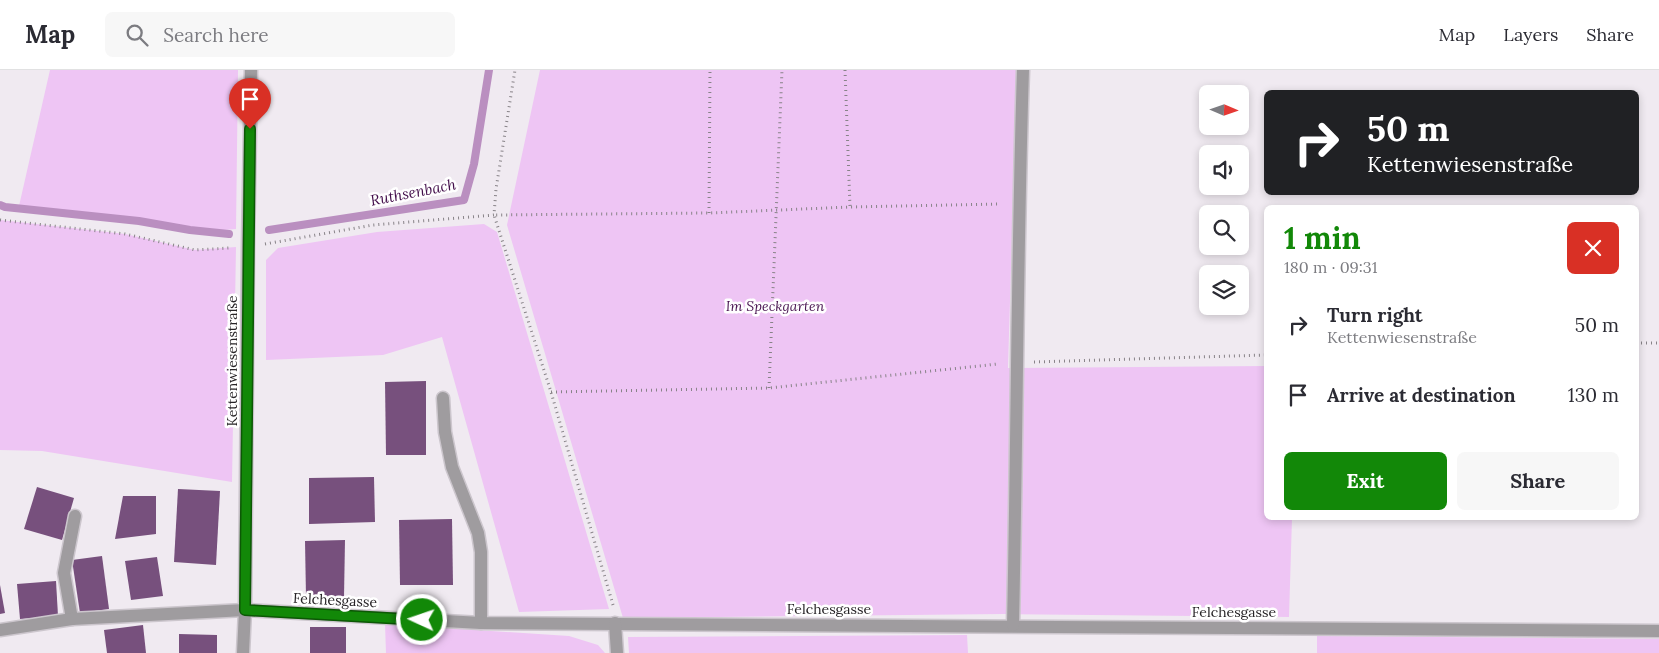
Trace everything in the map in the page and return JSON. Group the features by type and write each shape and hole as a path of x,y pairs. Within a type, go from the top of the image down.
{"street":[{"name":"Kettenwiesenstraße","path":"243,653 251,70"},
{"path":"1013,625 1018,362 1018,204 1023,70"},
{"path":"443,398 445,432 452,467 478,534 481,552 481,622"},
{"path":"72,620 64,573 76,516"},
{"name":"Felchesgasse","path":"0,630 72,620 245,610 481,622 1659,630"},
{"path":"615,623 617,653"}],"path":[{"path":"516,70 496,189 494,215 551,392 614,610 615,623"},
{"path":"709,213 710,70"},
{"path":"770,388 782,70"},
{"path":"845,70 850,207"},
{"path":"1,221 125,234 196,250 248,247 373,225 494,215 709,213 850,207 1018,204"},
{"path":"1639,343 1659,343"},
{"path":"551,392 770,388 1018,362 1264,355"}],"green space":[{"path":"50,70 238,70 236,229 189,233 134,220 19,206"},
{"name":"Im Speckgarten","path":"540,70 1017,70 1008,368 1264,366 1264,520 1292,520 1289,617 1004,614 623,618 507,225"},
{"path":"0,220 125,234 195,250 236,247 232,482 42,451 0,450"},
{"path":"484,224 497,232 609,609 519,612 442,337 383,355 266,360 266,260 278,248 377,232"},
{"path":"385,624 569,636 598,645 605,653 386,653"},
{"path":"967,635 968,653 629,653 628,637"},
{"path":"1317,636 1659,639 1659,653 1317,653"}],"building":[{"path":"426,381 426,455 386,455 385,382"},
{"path":"374,477 375,522 309,524 309,478"},
{"path":"37,487 74,498 62,540 24,529"},
{"path":"178,489 220,491 216,565 174,562"},
{"path":"123,496 156,496 156,534 115,539"},
{"path":"452,519 453,585 400,585 399,520"},
{"path":"345,540 344,597 306,597 305,541"},
{"path":"102,556 109,609 80,613 72,560"},
{"path":"157,557 163,596 131,600 125,561"},
{"path":"56,581 58,616 20,619 17,584"},
{"path":"0,585 5,613 0,614"},
{"path":"143,625 146,653 107,653 104,630"},
{"path":"310,627 346,627 346,653 310,653"},
{"path":"179,634 217,635 217,653 179,653"}],"waterway":[{"name":"Ruthsenbach","path":"269,230 464,200 474,164 489,70"},
{"name":"Ruthsenbach","path":"0,205 139,221 190,230 229,234"}],"route":[{"path":"250,129 245,610 422,620"}]}
